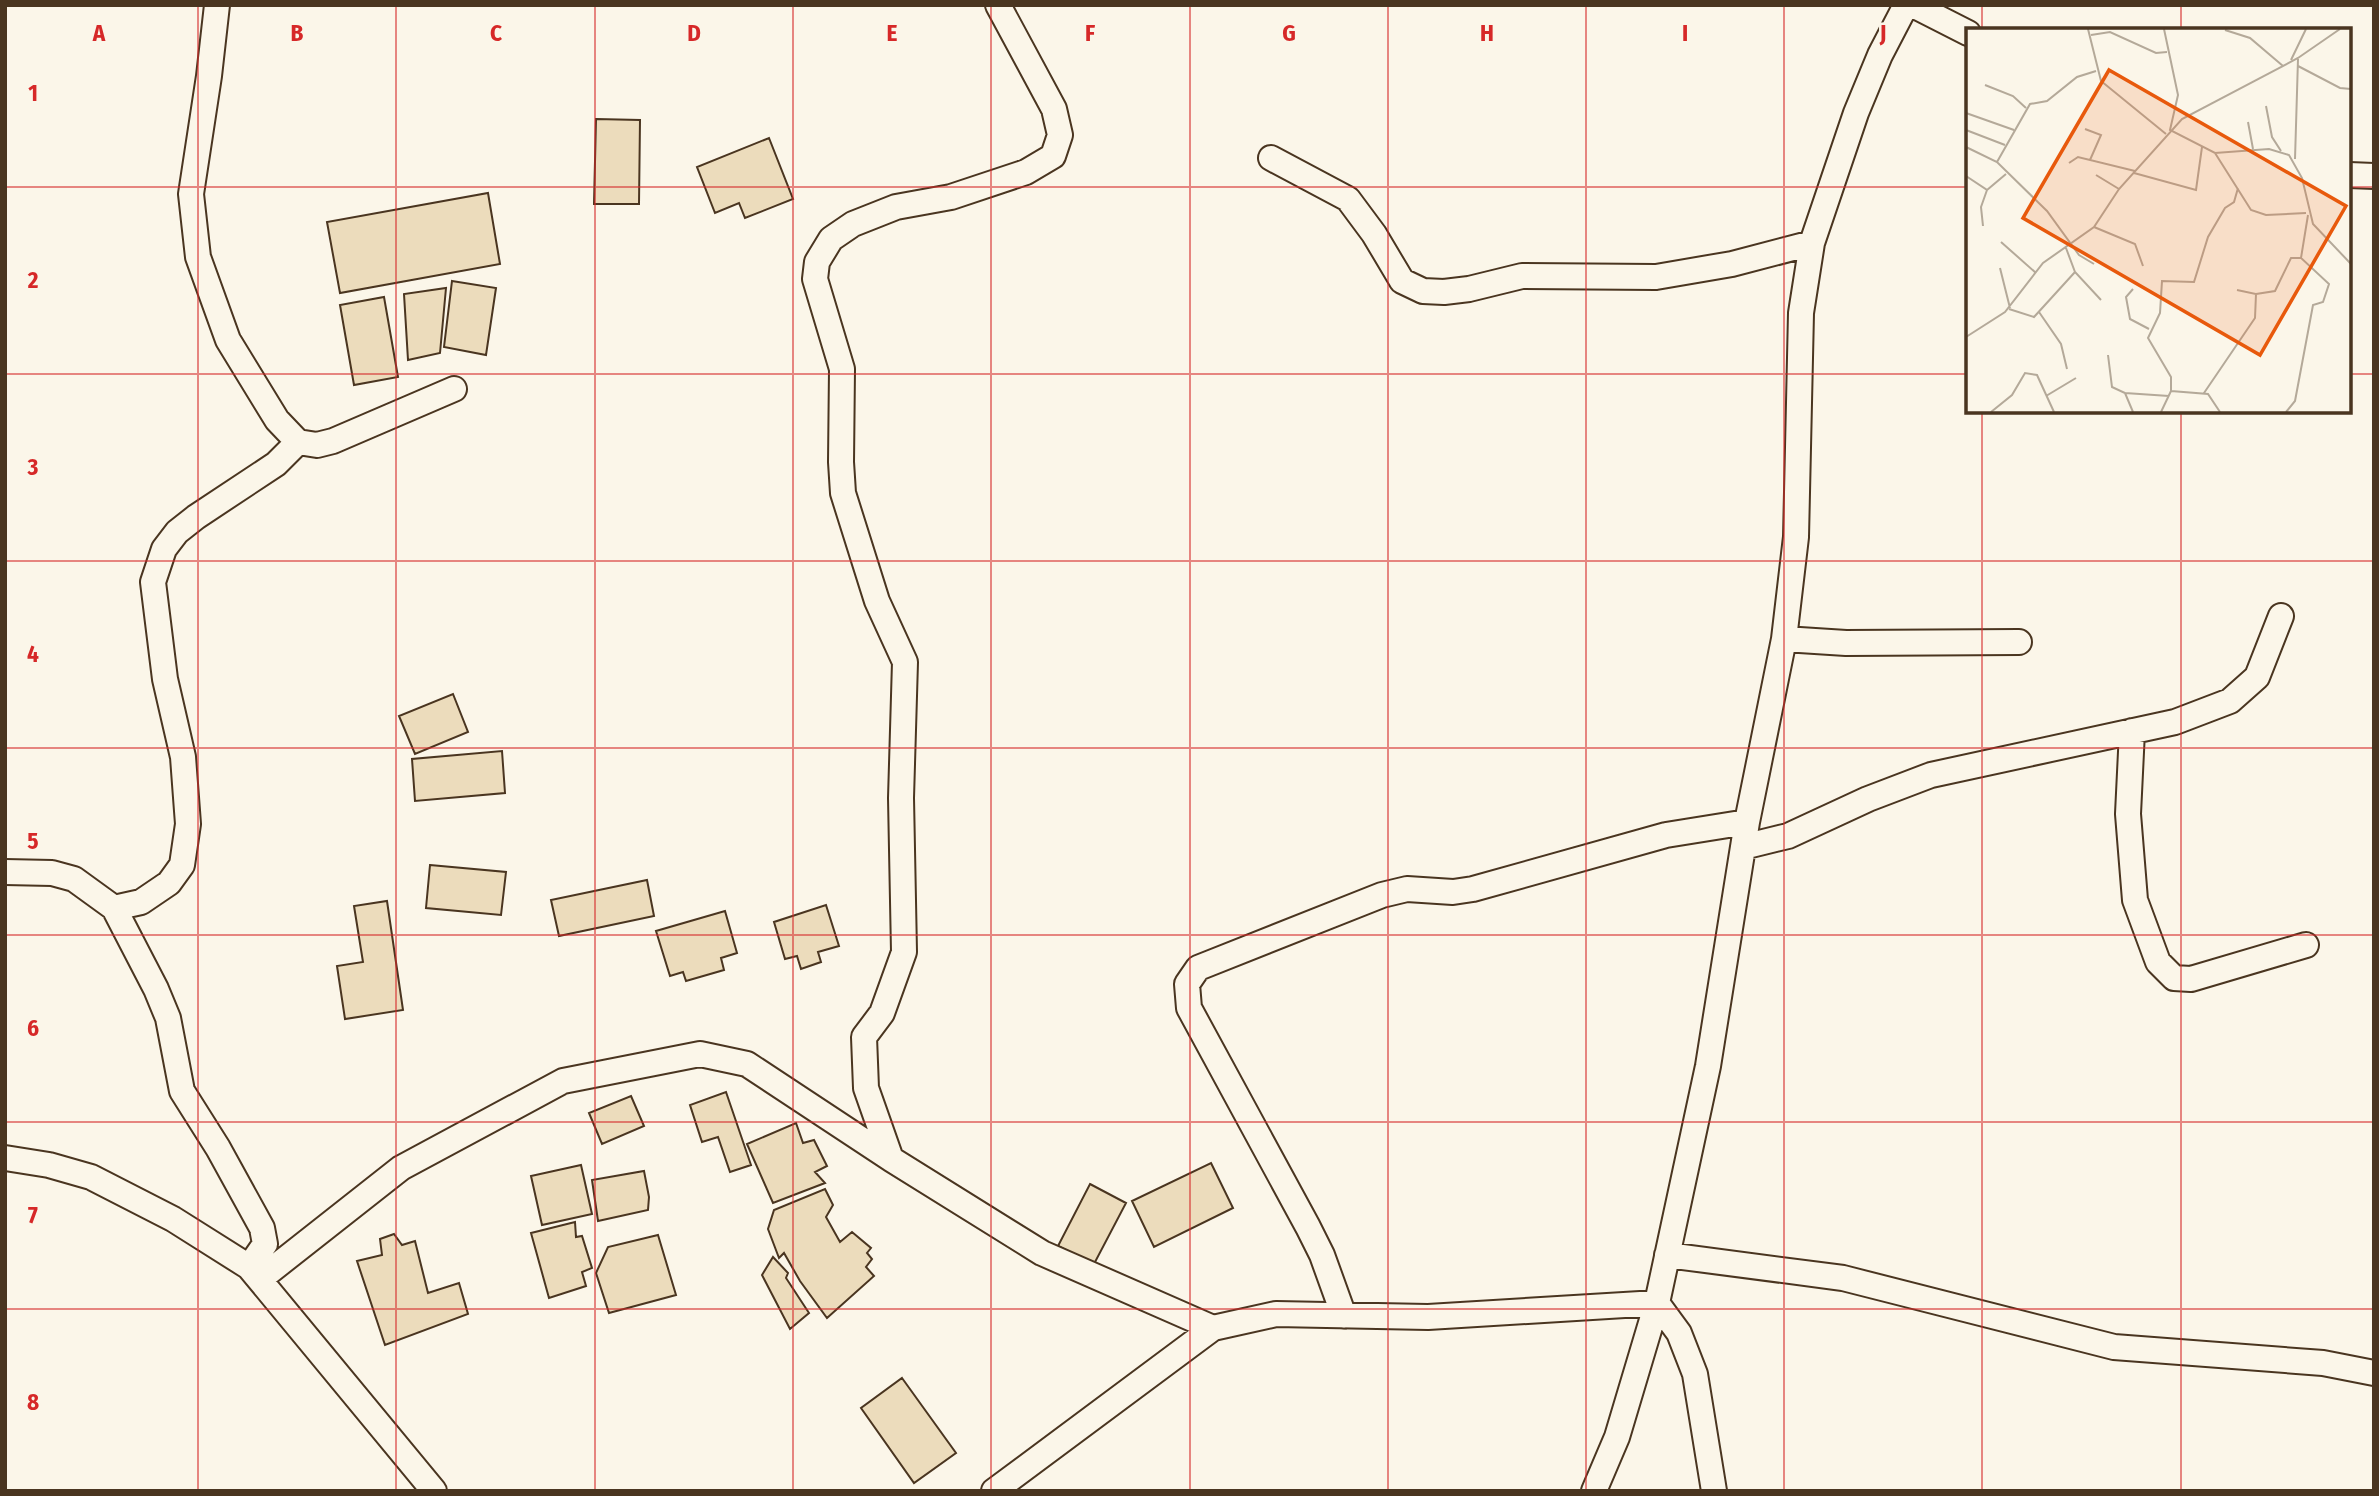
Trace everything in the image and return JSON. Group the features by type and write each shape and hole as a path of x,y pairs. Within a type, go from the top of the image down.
{"street":[{"path":"217,5 191,194 198,257 228,340 276,420 298,442 317,445 454,389"},
{"path":"891,1159 866,1088 864,1037 882,1013 904,952 901,797 905,662 877,601 843,493 842,369 815,279 817,262 831,239 853,224 896,207 951,197 1026,172 1053,156 1060,135 1054,109 998,5"},
{"path":"1594,1491 1617,1437 1657,1303 1708,1066 1747,822 1784,639 1797,537 1801,313 1812,243 1856,113 1880,55 1906,5"},
{"path":"1913,5 1966,32"},
{"path":"1271,158 1348,199 1374,233 1402,281 1423,291 1469,289 1522,276 1656,277 1732,264 1812,243"},
{"path":"2351,175 2374,176"},
{"path":"114,908 141,902 169,883 182,865 188,824 183,757 165,680 153,582 164,549 177,533 196,517 276,464 298,442"},
{"path":"1743,847 1788,836 1868,799 1931,775 2175,722 2230,701 2257,677 2281,616"},
{"path":"1784,639 1846,643 2019,642"},
{"path":"2132,731 2128,814 2136,900 2158,962 2174,978 2191,979 2306,945"},
{"path":"1344,1316 1322,1255 1308,1227 1189,1009 1187,984 1198,968 1382,895 1407,889 1453,892 1472,889 1666,835 1747,822"},
{"path":"5,872 51,873 74,879 114,908 168,1018 182,1091 218,1148 262,1228 265,1244 255,1273"},
{"path":"255,1273 401,1168 563,1081 700,1054 747,1064 891,1159 1042,1253 1213,1328"},
{"path":"5,1158 49,1165 91,1177 173,1219 255,1273 434,1491"},
{"path":"1667,1255 1843,1278 2114,1347 2323,1363 2374,1373"},
{"path":"994,1491 1213,1328 1276,1314 1428,1317 1657,1303"},
{"path":"1657,1303 1679,1333 1695,1374 1714,1491"}],"building":[{"path":"596,119 640,120 639,204 594,204"},
{"path":"769,138 793,199 745,218 739,203 715,213 697,167"},
{"path":"488,193 500,264 340,293 327,222"},
{"path":"452,281 496,288 486,355 444,347"},
{"path":"446,288 440,353 408,360 404,294"},
{"path":"384,297 398,377 354,385 340,305"},
{"path":"453,694 468,732 415,754 399,716"},
{"path":"502,751 505,793 415,801 412,759"},
{"path":"430,865 506,872 501,915 426,908"},
{"path":"647,880 654,916 559,936 551,900"},
{"path":"387,901 403,1010 345,1019 337,966 363,962 354,906"},
{"path":"826,905 839,946 818,952 821,962 801,969 797,956 785,959 774,922"},
{"path":"725,911 737,953 721,958 724,970 686,981 683,972 670,976 656,931"},
{"path":"726,1092 751,1165 730,1172 718,1137 702,1142 690,1105"},
{"path":"631,1096 644,1126 602,1144 589,1113"},
{"path":"796,1123 803,1143 814,1140 827,1166 815,1172 825,1183 773,1203 747,1144"},
{"path":"1211,1163 1233,1208 1154,1247 1132,1201"},
{"path":"581,1165 592,1214 542,1225 531,1176"},
{"path":"644,1171 649,1197 648,1210 598,1221 592,1180"},
{"path":"1090,1184 1126,1203 1094,1264 1058,1246"},
{"path":"825,1189 833,1205 826,1217 840,1242 852,1232 871,1248 867,1253 872,1259 866,1267 874,1276 827,1318 800,1281 784,1253 779,1258 768,1229 774,1210"},
{"path":"575,1222 576,1237 582,1236 592,1268 582,1272 586,1286 549,1298 531,1233"},
{"path":"394,1234 402,1245 415,1241 428,1293 459,1283 468,1314 385,1345 357,1261 382,1255 380,1239"},
{"path":"658,1235 676,1295 609,1313 596,1273 608,1247"},
{"path":"773,1257 788,1273 786,1278 809,1313 790,1329 762,1275"},
{"path":"902,1378 956,1453 914,1483 861,1408"}]}
